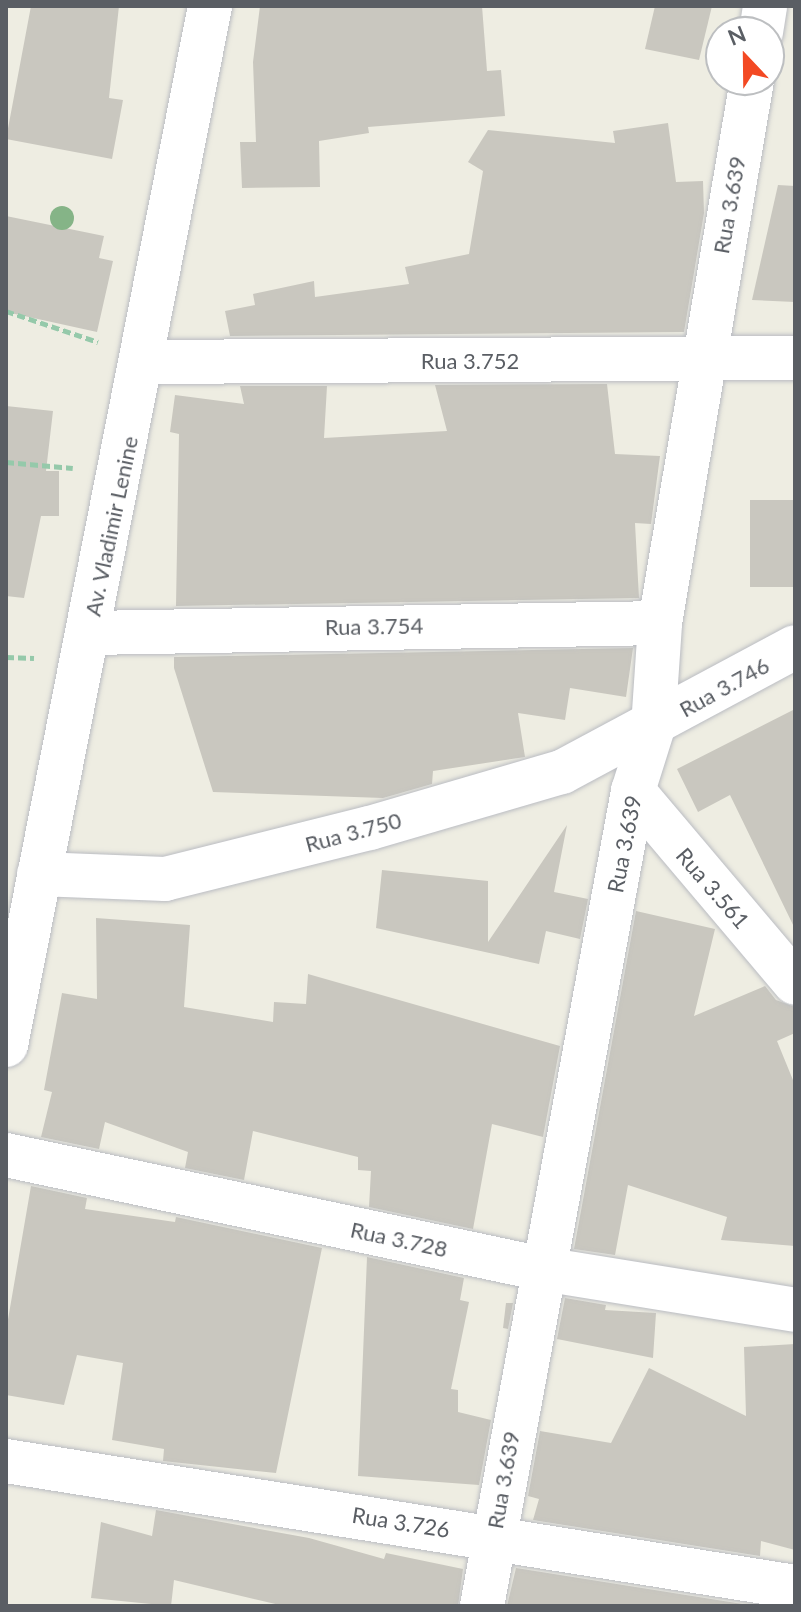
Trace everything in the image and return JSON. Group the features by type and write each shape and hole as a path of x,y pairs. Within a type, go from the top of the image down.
{"street":[{"name":"Av. Vladimir Lenine","path":"6,1045 145,360 210,6"},
{"name":"Rua 3.639","path":"482,1606 633,791 653,727 660,623 700,360 749,96"},
{"name":"Rua 3.752","path":"145,360 795,358"},
{"name":"Rua 3.754","path":"89,633 660,623"},
{"name":"Rua 3.746","path":"653,727 795,647"},
{"name":"Rua 3.750","path":"39,874 165,879 370,828 562,772 653,727"},
{"name":"Rua 3.561","path":"633,791 791,970"},
{"name":"Rua 3.728","path":"6,1155 543,1269 795,1310"},
{"name":"Rua 3.726","path":"6,1461 795,1587"}],"path":[{"path":"6,311 145,360"},
{"path":"6,462 122,472"}],"building":[{"path":"31,6 119,6 109,98 123,100 112,159 6,139"},
{"path":"260,6 482,6 487,71 501,70 505,116 368,127 369,133 319,141 320,187 242,188 240,142 256,142 253,62"},
{"path":"655,6 712,6 710,16 705,16 705,35 699,60 645,49"},
{"path":"668,123 676,182 703,181 704,213 684,332 230,336 225,311 255,305 253,294 314,281 315,297 409,284 405,267 469,254 483,171 468,162 488,130 615,143 613,131"},
{"path":"778,185 795,186 795,302 752,300"},
{"path":"6,216 104,236 99,258 113,261 97,332 6,312"},
{"path":"607,384 615,454 660,456 651,524 635,523 639,598 176,606 179,434 170,432 175,395 244,404 240,386 327,386 324,438 447,431 435,385"},
{"path":"6,406 53,411 46,471 59,471 59,516 41,516 24,598 6,596"},
{"path":"750,500 795,500 795,587 750,587"},
{"path":"633,648 626,697 570,688 565,720 518,713 525,757 433,771 432,784 383,798 213,792 174,668 174,657"},
{"path":"795,709 795,929 730,795 698,812 677,769"},
{"path":"567,825 554,892 588,899 580,939 546,931 539,964 376,928 382,870 488,881 488,942"},
{"path":"636,911 715,929 694,1016 765,986 776,1000 795,1007 795,1033 777,1041 795,1085 795,1246 721,1240 727,1217 628,1185 615,1255 574,1249"},
{"path":"96,918 190,925 184,1007 273,1022 274,1002 306,1004 308,974 560,1046 543,1137 492,1124 473,1229 369,1207 371,1171 358,1170 358,1157 253,1131 244,1180 185,1168 188,1152 105,1122 99,1149 41,1137 52,1092 44,1090 62,993 97,999"},
{"path":"31,1186 87,1198 85,1209 175,1222 176,1217 322,1248 276,1473 163,1461 164,1449 112,1440 123,1363 77,1355 64,1405 6,1395 6,1331"},
{"path":"367,1257 464,1278 460,1300 469,1302 451,1389 458,1390 458,1412 491,1420 479,1485 358,1476"},
{"path":"565,1298 606,1305 605,1310 656,1313 653,1358 557,1339"},
{"path":"506,1303 513,1303 508,1329 503,1328"},
{"path":"795,1344 795,1550 761,1541 760,1556 533,1520 539,1499 528,1496 540,1431 611,1443 649,1368 746,1416 744,1347"},
{"path":"156,1510 309,1538 384,1559 386,1553 463,1569 458,1606 284,1606 174,1580 171,1606 91,1598 101,1522 152,1536"},
{"path":"516,1568 755,1606 507,1606"}]}
